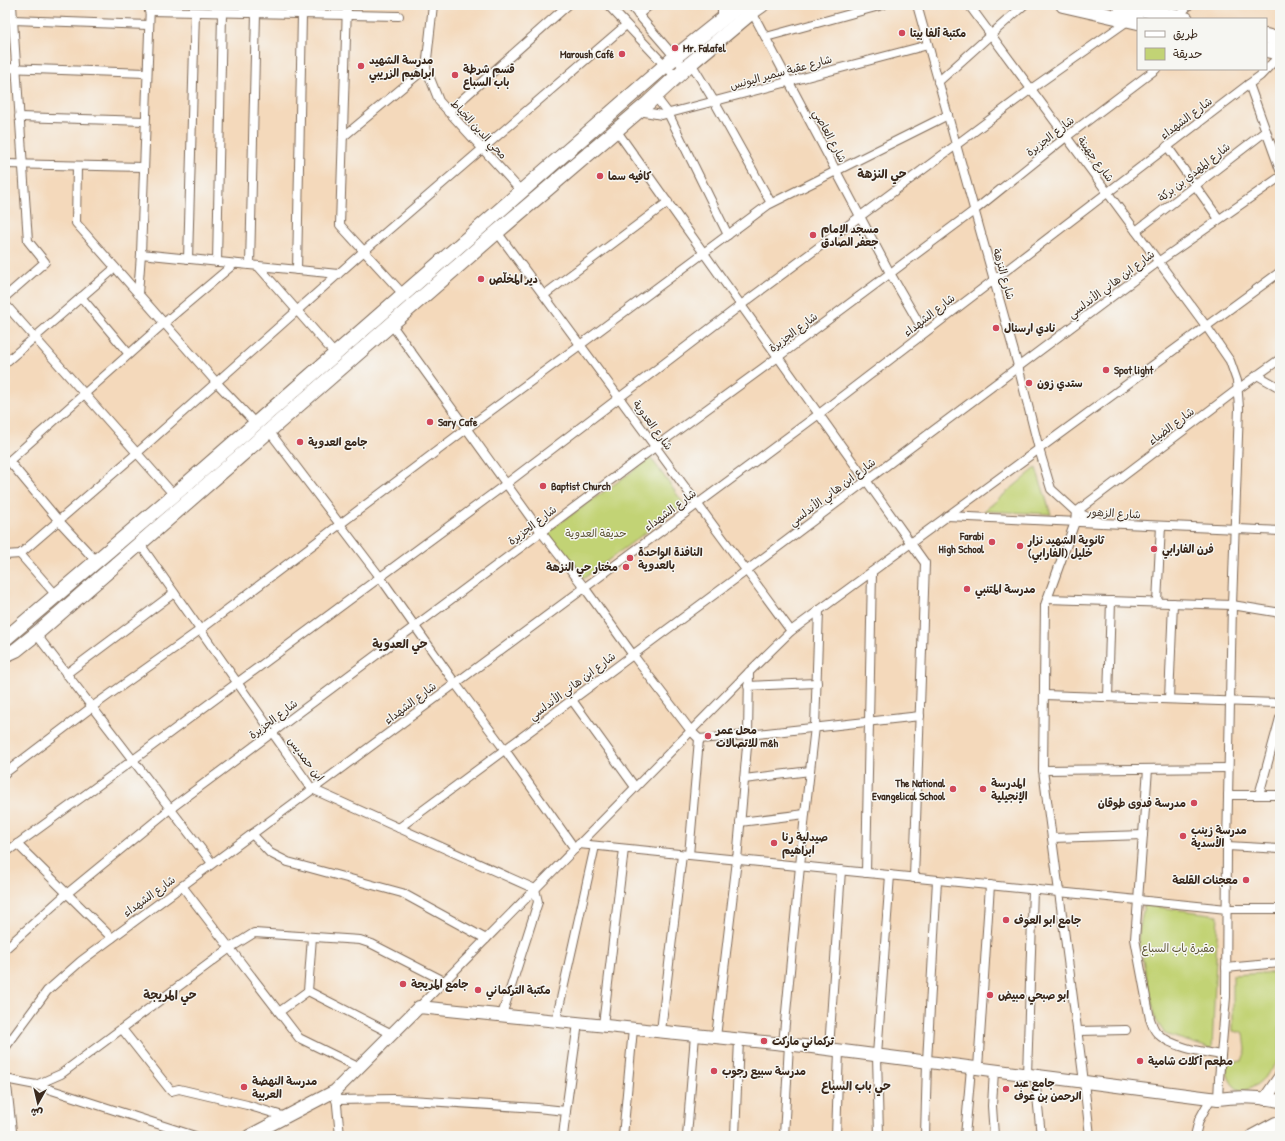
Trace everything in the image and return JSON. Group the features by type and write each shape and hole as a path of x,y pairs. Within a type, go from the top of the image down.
{"highway":[{"path":"1063,5 1133,21"},
{"path":"1120,5 1182,18"},
{"path":"6,638 174,494 670,61 722,20 751,7"},
{"path":"5,665 10,652 36,634 497,232 639,111 751,7"},
{"path":"1267,36 1280,40"},
{"path":"1267,50 1280,54"}],"main road":[{"path":"249,1136 286,1117 336,1095 358,1067 419,1007 786,1044 1215,1099 1237,1097 1280,1101"},
{"path":"1265,1099 1280,1077"},
{"path":"5,1090 10,1136"},
{"path":"1252,1136 1280,1122"}],"street":[{"path":"5,297 45,262 28,241 12,5"},
{"path":"347,5 340,225 403,294"},
{"name":"محي الدين الخياط","path":"432,5 426,68 439,101 521,191"},
{"path":"448,112 568,5"},
{"path":"608,5 626,25 670,61 684,69 714,101 771,203"},
{"path":"630,5 670,61 684,69"},
{"path":"638,15 650,5"},
{"path":"722,5 722,20"},
{"path":"766,37 883,5"},
{"name":"شارع النزهة","path":"917,5 1051,489 1076,512 1102,523"},
{"name":"شارع جهينة","path":"968,5 1206,326 1230,361 1237,381 1239,408 1234,529 1228,768 1226,997 1221,1056 1215,1099"},
{"path":"938,82 1024,5"},
{"path":"1182,18 1189,5"},
{"name":"شارع العاصي","path":"751,7 890,273 924,332"},
{"path":"138,294 141,254 149,8 222,13 257,9 302,14 399,16"},
{"path":"250,265 257,9"},
{"path":"188,259 195,12"},
{"path":"217,262 222,13"},
{"path":"297,270 302,14"},
{"path":"13,20 148,25"},
{"path":"5,853 506,484 741,305 1031,89 1133,21"},
{"path":"5,556 20,554 59,521 364,251 626,25"},
{"name":"شارع عقبة سمير اليونس","path":"639,111 662,115 928,45"},
{"name":"شارع الشهداء","path":"1267,68 1280,54"},
{"path":"5,68 146,73"},
{"path":"343,137 426,68"},
{"name":"شارع الجزيرة","path":"5,949 67,893 170,809 974,210 1066,137 1155,70"},
{"name":"شارع الشهداء","path":"5,1048 46,991 81,961 819,414 924,332 1260,76 1265,70"},
{"path":"1249,84 1280,170"},
{"path":"655,96 668,113 728,235"},
{"path":"5,773 92,707 200,630 466,429 771,203 948,115"},
{"path":"19,117 145,121"},
{"path":"616,130 925,562 914,878"},
{"name":"شارع المهدي بن بركة","path":"1136,232 1266,131"},
{"path":"1167,146 1219,219"},
{"path":"5,164 144,167"},
{"path":"77,166 76,223 216,382 255,423"},
{"name":"شارع ابن هاني الأندلسي","path":"399,828 746,571 1158,262 1280,177"},
{"path":"544,295 668,202"},
{"name":"شارع العدوية","path":"497,232 791,632"},
{"path":"141,254 338,274"},
{"path":"96,561 7,461 164,323 234,264"},
{"path":"258,266 335,354"},
{"path":"5,363 115,268"},
{"path":"419,1007 748,672 791,632 1280,272"},
{"path":"81,297 129,354"},
{"path":"5,304 174,494"},
{"path":"391,324 541,532 584,587 633,655 691,731 699,739 920,716"},
{"name":"شارع الضياء","path":"1076,512 1280,359"},
{"path":"1257,375 1280,388"},
{"path":"269,431 380,577 455,683 577,846"},
{"path":"1076,512 1075,522 1044,605 1043,770 1078,1031 1090,1136"},
{"name":"شارع الزهور","path":"948,516 1280,531"},
{"path":"1157,602 1161,526"},
{"name":"ابن حمديس","path":"140,544 312,789 535,889"},
{"path":"20,554 56,595"},
{"path":"866,873 872,572"},
{"path":"66,674 174,592"},
{"path":"1047,599 1232,605 1276,612 1280,614"},
{"path":"1108,697 1111,601"},
{"path":"1169,699 1173,603"},
{"path":"784,1136 786,1044 800,866 815,727 819,610"},
{"path":"36,634 212,863"},
{"path":"716,1037 736,860 748,735 748,672"},
{"path":"748,686 817,683"},
{"path":"1044,695 1280,703"},
{"path":"572,700 636,787"},
{"path":"1259,795 1280,718"},
{"path":"661,1031 699,739"},
{"path":"1043,770 1228,768"},
{"path":"1148,769 1136,939 1150,1019 1157,1034 1168,1041 1183,1047 1221,1056"},
{"path":"744,779 810,771"},
{"path":"1228,795 1280,795"},
{"path":"740,822 805,814"},
{"path":"252,834 270,853 288,862 402,893 486,939"},
{"path":"1052,838 1143,835"},
{"path":"17,844 112,938"},
{"path":"577,846 594,846 1226,909 1280,909"},
{"path":"556,1021 594,846"},
{"path":"1227,846 1280,849"},
{"path":"603,1026 624,849"},
{"path":"836,1136 834,1050 841,870"},
{"path":"879,1136 878,1055 890,875"},
{"path":"925,1136 927,1062 937,880"},
{"path":"965,1136 975,1068 990,885"},
{"path":"182,886 299,1038 358,1067"},
{"path":"502,1015 538,902 535,889"},
{"path":"1033,889 1031,1075 1041,1136"},
{"path":"36,1085 61,1074 230,948 254,933 360,940 372,944 444,981"},
{"path":"279,1012 308,991 312,937"},
{"path":"1226,968 1280,963"},
{"path":"308,991 392,1034"},
{"path":"564,1136 578,1023"},
{"path":"122,1029 171,1091 179,1089 248,1105 286,1117"},
{"path":"624,1136 633,1029"},
{"path":"1078,1031 1126,1030"},
{"path":"687,1136 695,1035"},
{"path":"735,1136 740,1039"},
{"path":"994,1070 992,1106 994,1136"},
{"path":"5,1079 36,1085 195,1136"},
{"path":"340,1136 336,1095 566,1111"},
{"path":"1194,1136 1199,1120 1215,1099"}],"green space":[{"name":"حديقة العدوية","path":"651,458 684,504 583,579 546,533"},
{"path":"1036,468 1051,514 984,511"},
{"name":"مقبرة باب السباع","path":"1144,905 1218,915 1212,1049 1165,1034 1156,1020 1138,938"},
{"path":"1280,972 1280,1059 1266,1076 1253,1087 1246,1090 1240,1090 1230,1081 1227,1069 1227,1063 1242,1061 1246,1050 1244,1033 1233,1031 1233,975"}],"place":[{"name":"مكتبة ألفا بيتا","path":"902,33"},
{"name":"Mr. Falafel","path":"675,48"},
{"name":"Maroush Café","path":"622,54"},
{"name":"مدرسة الشهيد ابراهيم الزريبي","path":"361,66"},
{"name":"قسم شرطة باب السباع","path":"455,75"},
{"name":"كافيه سما","path":"600,176"},
{"name":"مسجد الإمام جعفر الصادق","path":"813,235"},
{"name":"دير المخلّص","path":"481,279"},
{"name":"نادي ارسنال","path":"996,328"},
{"name":"Spot light","path":"1106,370"},
{"name":"ستدي زون","path":"1029,383"},
{"name":"Sary Cafe","path":"430,422"},
{"name":"جامع العدوية","path":"300,442"},
{"name":"Baptist Church","path":"543,486"},
{"name":"Farabi High School","path":"992,542"},
{"name":"ثانوية الشهيد نزار خليل (الفارابي)","path":"1020,546"},
{"name":"فرن الفارابي","path":"1154,549"},
{"name":"النافذة الواحدة بالعدوية","path":"630,558"},
{"name":"مختار حي النزهة","path":"626,567"},
{"name":"مدرسة المتنبي","path":"967,589"},
{"name":"محل عمر للاتصالات m&h","path":"708,736"},
{"name":"The National Evangelical School","path":"953,789"},
{"name":"المدرسة الإنجيلية","path":"983,789"},
{"name":"مدرسة فدوى طوقان","path":"1194,803"},
{"name":"مدرسة زينب الأسدية","path":"1183,836"},
{"name":"صيدلية رنا ابراهيم","path":"774,843"},
{"name":"معجنات القلعة","path":"1246,880"},
{"name":"جامع ابو العوف","path":"1006,920"},
{"name":"جامع المريجة","path":"403,984"},
{"name":"مكتبة التركماني","path":"478,990"},
{"name":"ابو صبحي مبيض","path":"990,995"},
{"name":"تركماني ماركت","path":"764,1041"},
{"name":"مطعم أكلات شامية","path":"1140,1061"},
{"name":"مدرسة سبيع رجوب","path":"714,1071"},
{"name":"مدرسة النهضة العربية","path":"244,1087"},
{"name":"جامع عبد الرحمن بن عوف","path":"1006,1089"}],"district":[{"name":"حي النزهة","path":"882,173"},
{"name":"حي العدوية","path":"400,643"},
{"name":"حي المريجة","path":"170,994"},
{"name":"حي باب السباع","path":"856,1085"}]}
